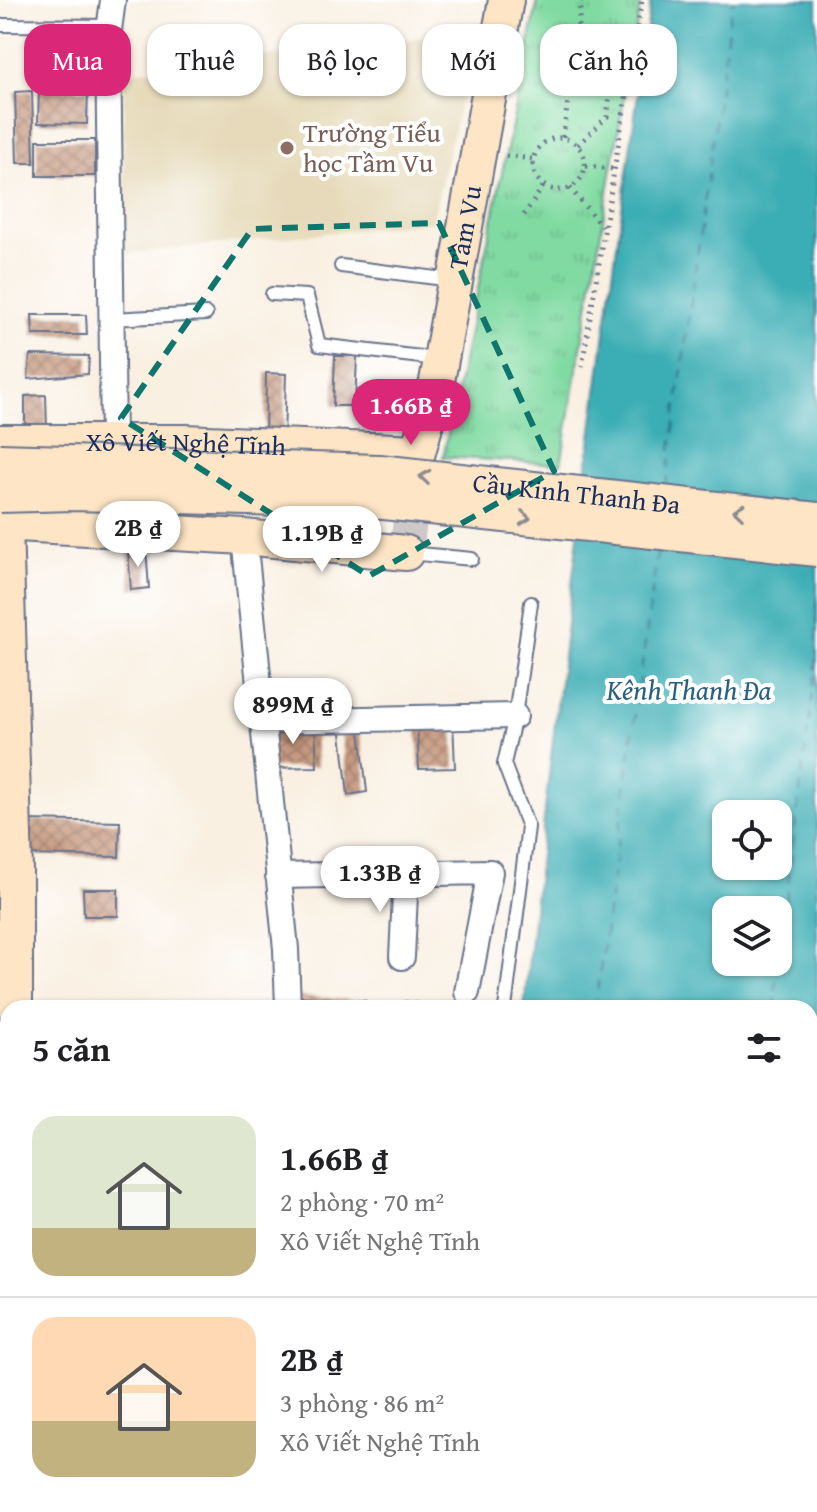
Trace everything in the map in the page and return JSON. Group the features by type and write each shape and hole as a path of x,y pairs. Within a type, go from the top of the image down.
{"street":[{"path":"110,24 113,0"},
{"name":"Tầm Vu","path":"418,452 441,359 506,0"},
{"path":"110,96 113,442"},
{"name":"Xô Viết Nghệ Tĩnh","path":"0,442 113,442 418,452"},
{"name":"Cầu Kinh Thanh Đa","path":"0,461 379,472 817,520"},
{"name":"Cầu Kinh Thanh Đa","path":"2,513 74,493 384,502 817,549"},
{"path":"15,1000 7,834 2,513 406,553"},
{"path":"244,537 286,949 288,1000"},
{"path":"262,721 515,716"},
{"path":"278,876 490,872 467,992"},
{"path":"402,957 406,873"}],"lane":[{"path":"0,25 24,25"},
{"path":"341,266 455,281"},
{"path":"272,294 307,296 319,345 441,359"},
{"path":"112,319 206,314"},
{"path":"406,553 472,559"},
{"path":"506,1000 528,827 504,764 515,716 531,603"}],"path":[{"path":"582,367 642,0"},
{"path":"563,137 581,2"},
{"path":"578,145 607,117 610,96"},
{"path":"563,137 578,145 583,152 585,165 582,177 570,188 552,189 544,185 534,171 534,154 546,140 563,137"},
{"path":"585,165 613,169"},
{"path":"524,215 544,185"},
{"path":"570,188 602,227"}],"highlighted area":[{"path":"439,223 554,471 369,576 121,418 252,229"}],"shaded area":[{"name":"Trường Tiểu học Tầm Vu","path":"422,38 422,96 462,96 432,222 124,254 123,96 131,96 131,72 147,70 147,96 263,96 263,56 279,54 279,96 406,96 406,39"}],"green space":[{"path":"538,0 641,0 637,24 540,24 540,96 624,96 561,464 443,457 518,96 524,96 524,67"}],"water":[{"name":"Kênh Thanh Đa","path":"651,0 817,0 817,1000 525,1000 566,629 638,96 677,96 677,24 648,24"}],"building":[{"path":"24,91 24,96 32,96 34,163 17,163 15,92"},
{"path":"39,96 88,96 87,124 38,123"},
{"path":"37,140 95,140 95,176 37,176"},
{"path":"32,315 86,315 87,335 33,335"},
{"path":"30,355 89,356 88,374 28,379"},
{"path":"335,356 357,356 355,406 333,406"},
{"path":"266,373 286,374 284,440 265,440"},
{"path":"46,395 47,431 25,431 25,396"},
{"path":"146,548 149,588 131,590 128,550"},
{"path":"262,689 310,690 310,713 262,712"},
{"path":"453,721 455,768 419,769 417,722"},
{"path":"359,722 367,792 348,795 340,724"},
{"path":"315,724 317,767 270,768 268,726"},
{"path":"27,820 120,822 119,857 26,855"},
{"path":"83,889 118,889 118,916 84,916"},
{"path":"295,996 352,1000 295,1000"}],"ferry route":[{"path":"666,486 732,0"},
{"path":"596,1000 658,548"},
{"path":"775,1000 817,658"}],"tunnel":[{"path":"406,553 415,478"}],"place":[{"name":"Trường Tiểu học Tầm Vu","path":"287,148"}]}
